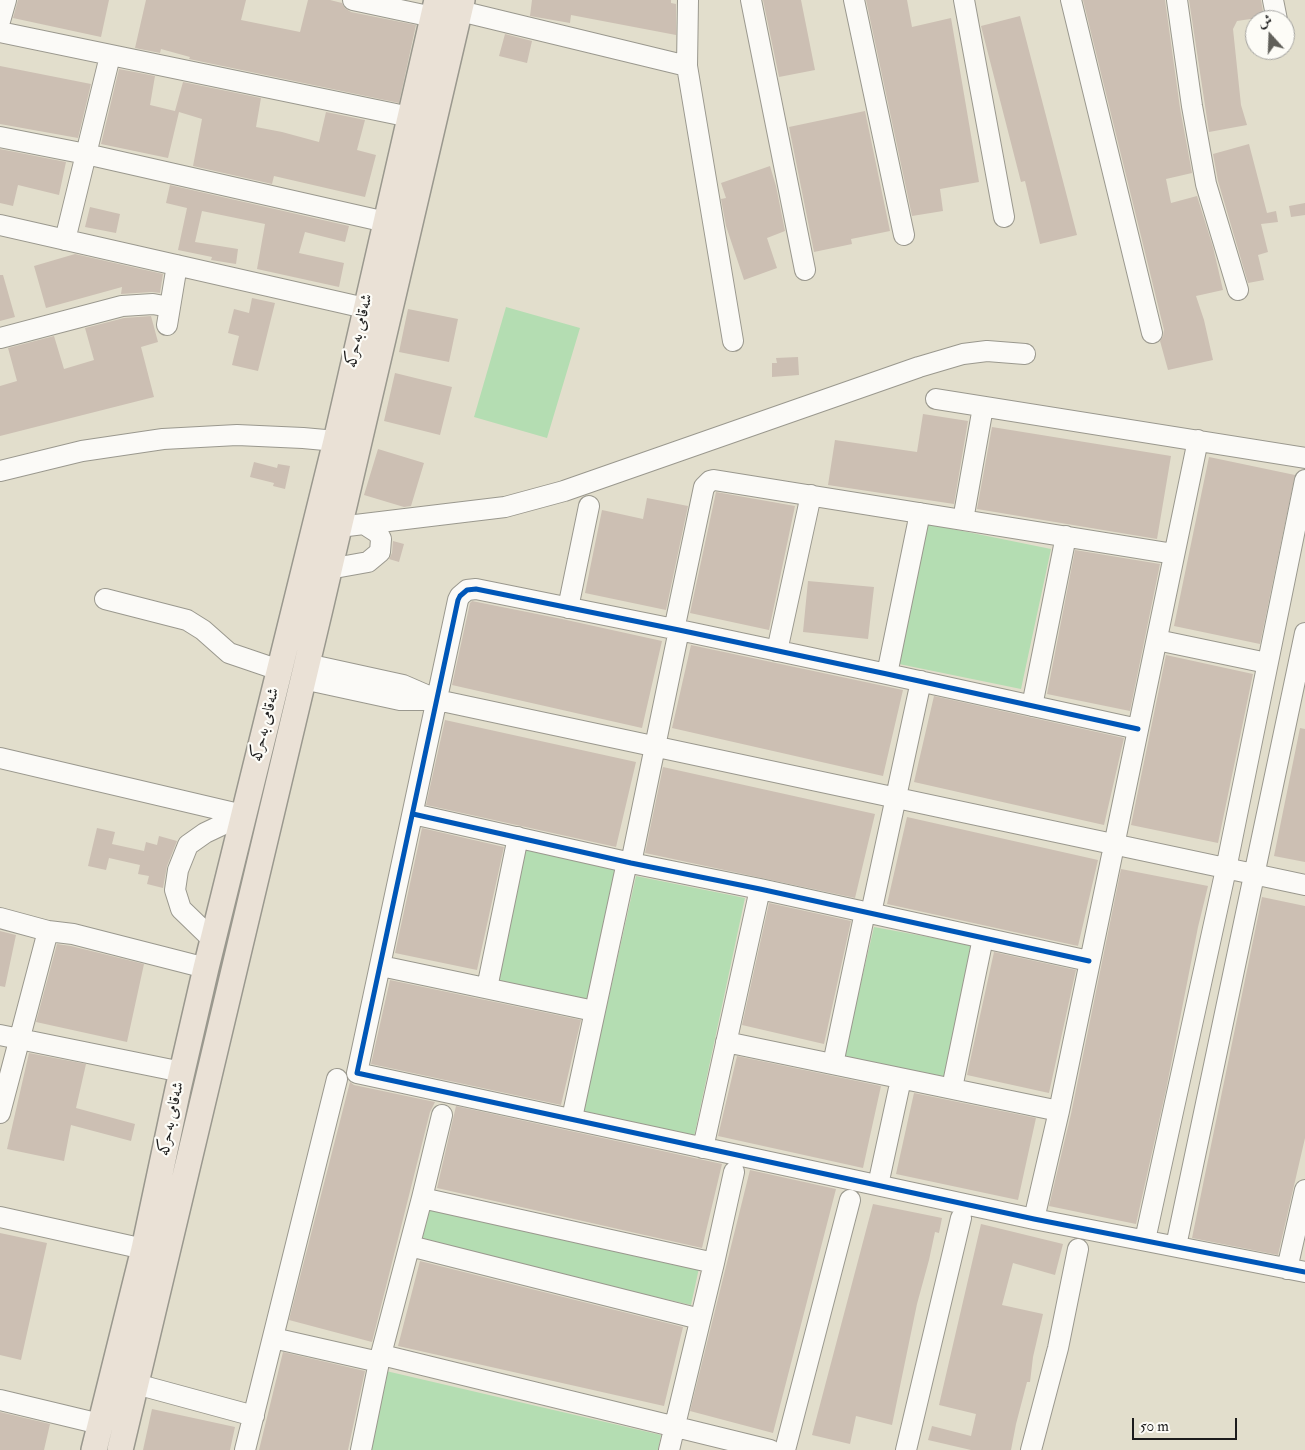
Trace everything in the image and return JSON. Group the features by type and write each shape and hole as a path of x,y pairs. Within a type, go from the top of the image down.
{"main road":[{"name":"شەقامی بەحرکە","path":"94,1450 144,1249 206,968 336,441 386,222 417,122 461,6"},
{"name":"شەقامی بەحرکە","path":"120,1450 330,569 417,122 435,9"},
{"path":"180,1081 205,1095"},
{"path":"168,1137 194,1142"}],"street":[{"path":"0,21 6,0"},
{"path":"353,0 435,9"},
{"path":"688,0 687,66 734,341"},
{"path":"751,0 804,270"},
{"path":"854,0 904,235"},
{"path":"964,0 1004,217"},
{"path":"1071,0 1152,333"},
{"path":"1177,0 1192,106 1206,184 1238,290"},
{"path":"461,6 687,66"},
{"path":"0,32 417,122"},
{"path":"65,240 110,56"},
{"path":"0,137 86,154 386,222"},
{"path":"0,225 365,308"},
{"path":"0,338 122,306 153,304 168,316 177,265"},
{"path":"339,526 505,507 564,491 919,367 964,354 987,351 1025,354"},
{"path":"936,399 1305,458"},
{"path":"963,520 983,406"},
{"path":"0,471 82,451 163,440 237,435 336,441"},
{"path":"1034,1219 1059,1111 1115,845 1198,440"},
{"path":"572,1118 594,1011 656,746 704,487 710,481 718,480 1174,554"},
{"path":"1145,1240 1226,869 1305,480"},
{"path":"778,651 812,495"},
{"path":"568,608 589,506"},
{"path":"887,674 920,512"},
{"path":"330,569 368,562 380,552 381,539 378,533 364,524"},
{"path":"1032,706 1066,536"},
{"path":"1138,729 778,651 476,589 467,590 458,600 357,1073 1034,1219 1296,1270 1305,1190"},
{"path":"105,598 187,620 203,630 229,653 279,670"},
{"path":"1176,1246 1254,875 1301,673 1305,633"},
{"path":"1156,640 1267,663"},
{"path":"305,672 400,700 436,700 1305,886"},
{"path":"833,1064 921,682"},
{"path":"0,758 243,815"},
{"path":"413,814 629,863 760,889 1090,961"},
{"path":"213,940 181,909 175,890 178,870 188,845 205,833 243,815"},
{"path":"487,988 518,837"},
{"path":"703,1148 760,889"},
{"path":"0,918 48,931 73,934 206,968"},
{"path":"0,1113 48,931"},
{"path":"952,1088 983,938"},
{"path":"381,966 594,1011"},
{"path":"0,1035 180,1081"},
{"path":"726,1042 1059,1111"},
{"path":"245,1450 337,1079"},
{"path":"878,1185 901,1079"},
{"path":"361,1450 380,1359 442,1114"},
{"path":"669,1450 734,1172"},
{"path":"422,1198 714,1263"},
{"path":"273,1338 380,1359 783,1450 850,1200"},
{"path":"0,1217 144,1249"},
{"path":"906,1450 961,1218"},
{"path":"410,1246 700,1319"},
{"path":"1031,1450 1058,1348 1078,1249"},
{"path":"136,1384 254,1416"},
{"path":"0,1400 100,1424"}],"green space":[{"path":"506,307 580,328 547,438 474,417"},
{"path":"928,524 1051,549 1021,689 899,664"},
{"path":"525,847 617,867 587,1001 495,981"},
{"path":"636,876 745,898 694,1137 583,1112"},
{"path":"874,927 972,945 944,1079 843,1059"},
{"path":"424,1204 699,1268 691,1305 415,1241"},
{"path":"386,1371 661,1435 658,1450 368,1450"}],"building":[{"path":"18,0 109,0 101,37 13,18"},
{"path":"146,0 246,0 241,20 300,32 308,0 330,0 342,3 351,12 416,25 399,103 189,59 190,57 161,49 160,53 135,48"},
{"path":"532,0 671,0 671,3 676,4 676,35 571,15 570,23 530,16"},
{"path":"763,0 801,0 815,70 779,77"},
{"path":"866,0 907,0 912,27 951,18 979,182 940,189 943,211 912,216"},
{"path":"1083,0 1165,0 1180,108 1192,173 1166,179 1171,203 1197,196 1213,247 1223,290 1196,296 1204,320 1213,360 1168,370 1160,341 1164,330"},
{"path":"1189,0 1261,0 1263,10 1245,10 1245,20 1237,21 1233,29 1241,105 1247,125 1209,132"},
{"path":"1020,16 1077,235 1040,244 1025,181 1021,182 981,26"},
{"path":"505,34 532,41 527,63 499,56"},
{"path":"0,66 91,84 78,138 0,124"},
{"path":"119,69 155,76 150,105 179,112 168,158 101,144"},
{"path":"183,82 261,98 256,127 319,142 326,112 365,120 357,150 376,155 365,197 274,176 272,184 193,166 202,119 175,111"},
{"path":"865,111 890,231 851,239 852,244 814,252 789,127"},
{"path":"1249,144 1267,213 1276,211 1278,222 1261,224 1268,252 1258,255 1264,280 1248,283 1218,181 1213,154"},
{"path":"0,149 66,162 59,195 18,185 13,206 0,203"},
{"path":"770,166 785,231 767,238 777,268 744,280 726,226 721,199 726,198 721,183"},
{"path":"170,185 349,226 345,242 305,232 299,253 344,263 339,287 257,269 265,224 202,211 195,242 238,249 236,264 211,260 212,257 178,250 187,208 166,203"},
{"path":"1305,203 1305,215 1291,217 1289,206"},
{"path":"90,207 120,214 116,233 85,227"},
{"path":"75,254 163,274 160,293 121,294 122,287 46,308 34,266"},
{"path":"0,275 3,275 15,317 0,321"},
{"path":"252,298 275,303 258,371 232,365 239,336 228,333 234,309 249,313"},
{"path":"408,309 458,319 449,362 399,352"},
{"path":"151,316 158,342 141,347 154,397 0,436 0,386 17,381 8,348 54,336 64,369 94,360 85,328 124,318"},
{"path":"798,357 799,375 772,377 772,363 777,363 776,358"},
{"path":"395,373 452,387 440,435 384,421"},
{"path":"923,414 968,421 954,504 828,485 835,440 917,452"},
{"path":"992,427 1171,456 1157,539 977,509"},
{"path":"378,449 424,463 411,506 404,507 364,495"},
{"path":"1209,457 1295,475 1260,644 1174,626"},
{"path":"254,462 277,468 278,464 290,466 285,489 273,486 274,483 250,477"},
{"path":"716,492 795,506 769,630 690,613"},
{"path":"647,498 688,506 666,610 585,593 602,510 643,519"},
{"path":"393,541 404,544 399,562 389,559 392,553"},
{"path":"1075,550 1160,564 1130,711 1047,694"},
{"path":"808,581 874,587 868,639 803,632"},
{"path":"472,601 662,641 642,728 452,685"},
{"path":"691,645 903,690 883,776 672,728"},
{"path":"1166,655 1253,674 1218,843 1131,825"},
{"path":"934,696 1124,738 1104,825 914,782"},
{"path":"445,720 636,762 616,847 426,805"},
{"path":"1300,728 1305,729 1305,862 1274,856"},
{"path":"663,767 875,814 855,898 645,853"},
{"path":"907,817 1098,860 1078,946 887,904"},
{"path":"97,828 115,832 112,844 144,851 146,842 157,845 159,836 177,841 167,866 163,888 147,884 149,876 138,874 140,865 109,858 106,870 88,866"},
{"path":"422,828 504,847 477,970 395,953"},
{"path":"1121,869 1208,886 1136,1224 1049,1206 1071,1114"},
{"path":"1262,897 1305,906 1305,1138 1278,1255 1192,1238"},
{"path":"769,903 851,921 824,1044 742,1025"},
{"path":"0,931 16,935 5,987 0,986"},
{"path":"57,944 144,964 127,1042 36,1022"},
{"path":"994,952 1076,970 1049,1093 967,1075"},
{"path":"390,980 581,1020 561,1105 371,1064"},
{"path":"29,1053 86,1064 76,1108 135,1124 131,1141 71,1125 64,1161 7,1149"},
{"path":"737,1056 881,1086 863,1168 718,1136"},
{"path":"350,1082 354,1085 435,1102 430,1112 372,1342 289,1320"},
{"path":"914,1093 1036,1118 1018,1200 896,1174"},
{"path":"456,1106 722,1164 702,1248 437,1188"},
{"path":"750,1170 836,1189 773,1433 690,1411"},
{"path":"873,1204 942,1218 939,1233 935,1232 917,1304 892,1425 856,1416 850,1444 812,1435"},
{"path":"981,1224 1063,1244 1055,1275 1013,1263 1002,1305 1043,1314 1033,1357 1030,1382 1027,1382 1011,1450 971,1450 928,1440 932,1426 971,1436 976,1414 939,1405"},
{"path":"0,1233 47,1243 21,1360 0,1355"},
{"path":"420,1261 683,1327 664,1406 398,1346"},
{"path":"283,1352 365,1371 348,1450 259,1450"},
{"path":"152,1409 235,1427 230,1450 143,1450"},
{"path":"0,1412 50,1424 44,1450 0,1450"}],"cycle path":[{"path":"1138,729 679,630 476,589 467,590 458,600 357,1073 1034,1219 1305,1272"},
{"path":"413,814 631,863 760,889 1089,961"}]}
